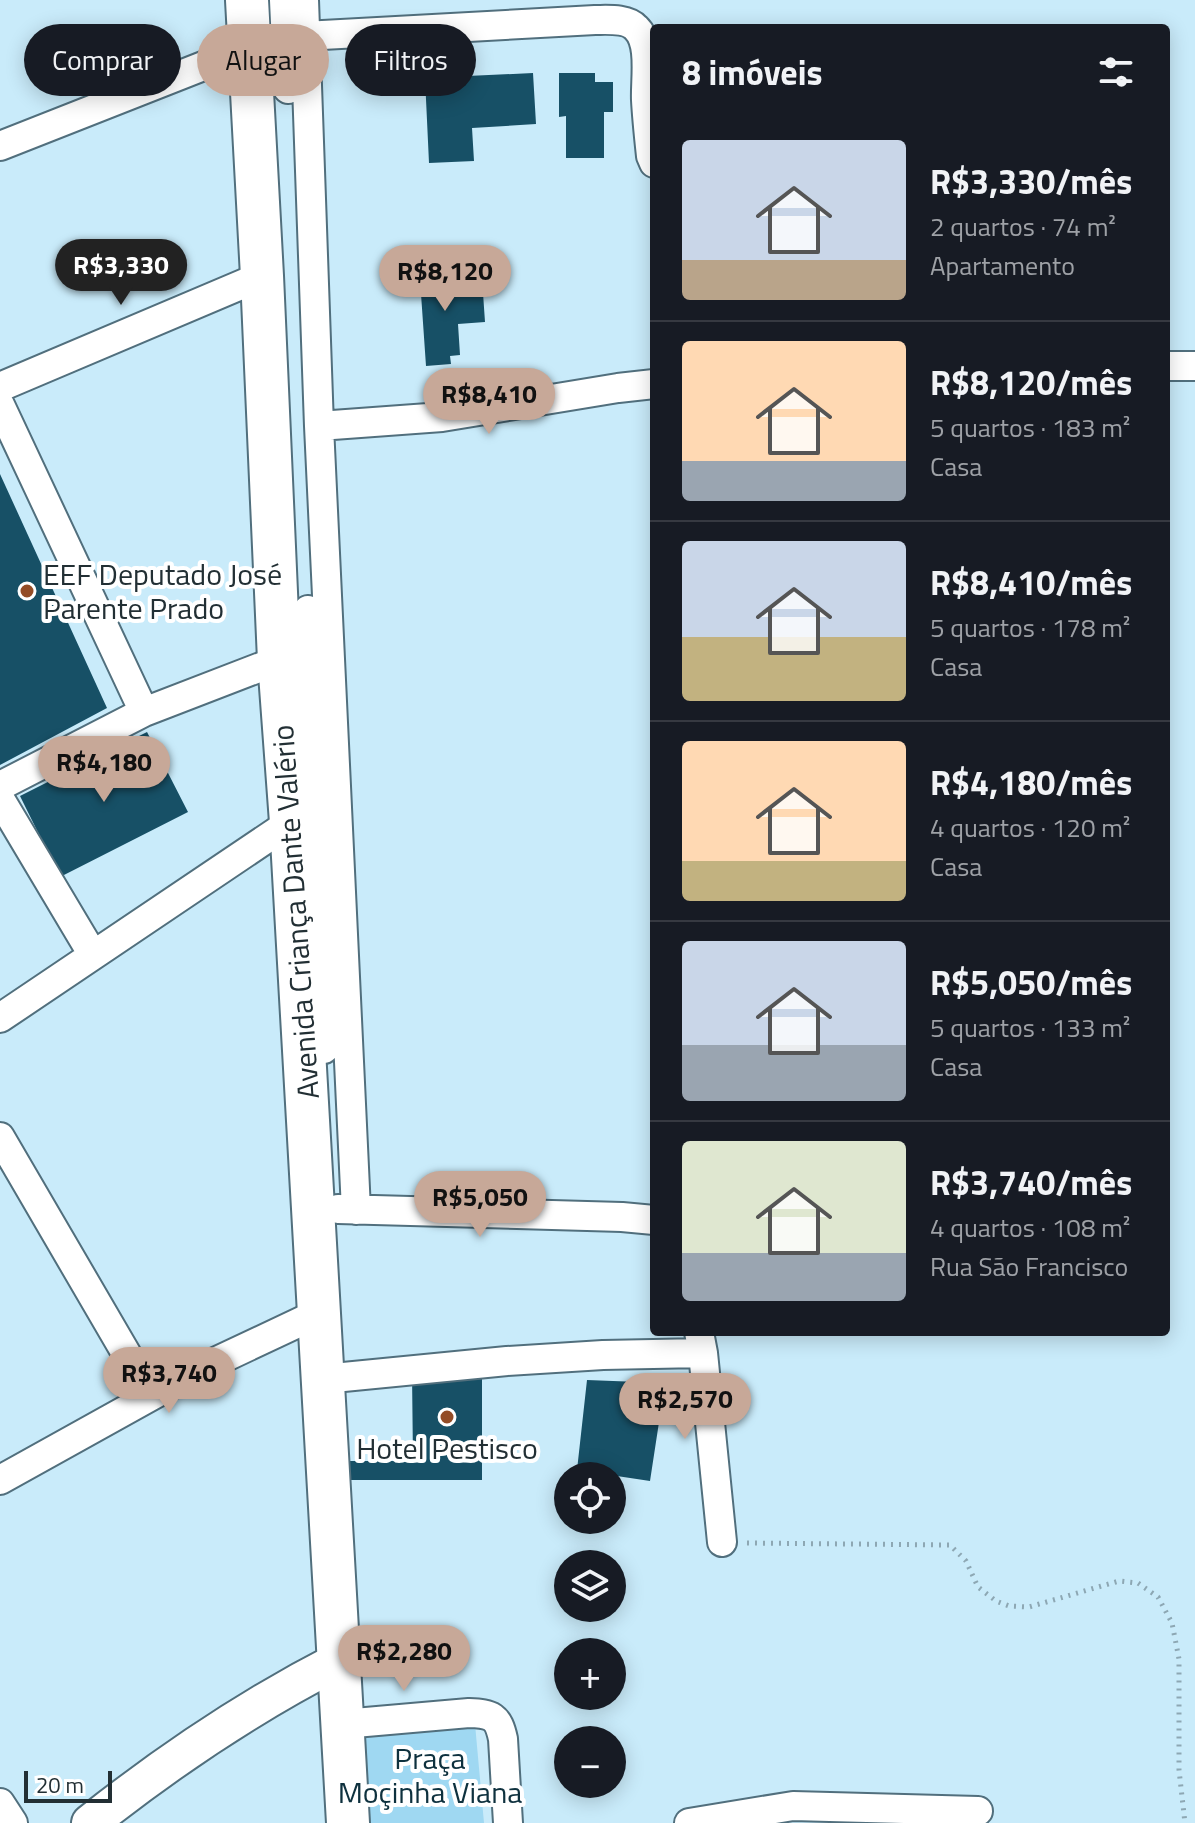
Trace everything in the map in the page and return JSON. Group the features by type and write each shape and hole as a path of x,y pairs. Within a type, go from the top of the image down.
{"highway":[{"name":"Avenida Criança Dante Valério","path":"247,0 266,24"},
{"name":"Avenida Criança Dante Valério","path":"276,96 262,276 279,660 291,822 333,1209 319,1313 348,1823"}],"main road":[{"path":"90,1823 255,1707 338,1661"}],"street":[{"path":"282,24 284,0"},
{"path":"290,24 304,0"},
{"path":"329,38 595,20 623,21 635,26 642,35 647,60 650,144"},
{"path":"0,146 197,72"},
{"path":"282,96 333,1209"},
{"path":"286,96 319,426 333,1209"},
{"path":"0,387 262,276"},
{"path":"1170,366 1195,366"},
{"path":"319,426 442,417 650,384"},
{"path":"0,405 144,712"},
{"path":"0,786 144,712 279,660"},
{"path":"0,799 93,955"},
{"path":"0,1018 291,822"},
{"path":"0,1137 151,1396"},
{"path":"333,1209 650,1220"},
{"path":"0,1480 198,1370 319,1313"},
{"path":"323,1379 603,1355 701,1342 722,1542"},
{"path":"343,1724 469,1713 491,1715 501,1729 508,1823"},
{"path":"0,1803 13,1823"},
{"path":"689,1823 790,1815 978,1811"}],"path":[{"path":"722,1542 950,1545 966,1561 978,1587 996,1601 1009,1606 1029,1607 1119,1581 1138,1583 1158,1597 1172,1623 1179,1659 1179,1770 1185,1823"}],"green space":[{"name":"Praça Moçinha Viana","path":"475,1724 484,1823 364,1823 357,1735"}],"building":[{"path":"533,73 536,124 472,128 474,161 429,163 426,96 476,96 476,76"},
{"path":"559,73 595,73 595,82 613,82 613,112 604,112 604,158 566,158 566,116 559,117"},
{"path":"451,263 454,295 483,293 485,322 458,324 460,355 450,356 451,364 426,366 419,265"},
{"name":"EEF Deputado José Parente Prado","path":"0,474 107,708 0,765"},
{"path":"147,732 188,812 60,877 20,796"},
{"name":"Hotel Pestisco","path":"412,1373 482,1374 482,1480 345,1480 345,1461 413,1461"},
{"path":"587,1380 665,1383 650,1481 626,1477 626,1462 578,1462"}],"place":[{"name":"EEF Deputado José Parente Prado","path":"27,591"},
{"name":"Hotel Pestisco","path":"447,1417"}]}
